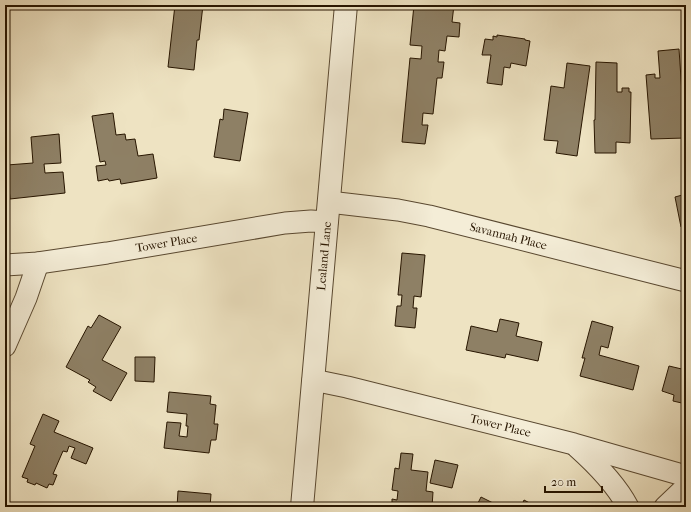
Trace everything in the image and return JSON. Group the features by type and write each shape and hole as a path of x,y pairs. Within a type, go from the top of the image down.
{"street":[{"name":"Lealand Lane","path":"302,507 346,5"},
{"name":"Savannah Place","path":"328,212 398,210 429,216 686,281"},
{"name":"Tower Place","path":"5,265 38,263 115,252 285,223 311,221 328,212"},
{"path":"5,346 26,298 38,263"},
{"name":"Tower Place","path":"313,380 348,386 574,444 686,476"},
{"path":"574,444 606,476 617,489 628,507"},
{"path":"665,507 686,487"}],"building":[{"path":"175,5 203,5 194,70 168,67"},
{"path":"414,5 454,5 452,22 460,23 459,37 447,36 445,51 439,50 438,62 444,62 442,78 437,78 433,114 423,113 422,125 428,125 425,144 402,142 410,58 421,59 422,46 410,45"},
{"path":"497,35 530,41 526,66 511,63 510,68 504,67 502,85 487,83 491,55 482,55 485,39 493,40 493,36 497,37"},
{"path":"679,49 685,138 651,139 646,75 655,74 655,78 660,78 658,51"},
{"path":"596,62 617,63 617,92 622,92 622,88 629,88 629,92 631,92 630,143 616,142 616,153 595,153 594,120"},
{"path":"567,63 590,66 577,156 556,153 558,141 544,140 551,86 564,88"},
{"path":"224,109 248,113 240,161 214,157 220,119 223,120"},
{"path":"113,113 116,135 125,134 126,140 135,139 138,156 153,154 157,178 121,184 120,179 98,181 96,166 106,165 105,161 100,162 92,116"},
{"path":"59,134 61,163 44,164 45,173 63,172 65,193 10,199 7,165 33,163 31,137"},
{"path":"686,194 686,226 681,227 675,197"},
{"path":"402,253 425,255 421,297 414,296 413,308 417,308 415,328 395,326 397,306 401,306 402,295 398,295"},
{"path":"99,315 121,327 102,360 127,373 111,401 93,391 96,387 88,382 90,380 66,367 88,326 91,328"},
{"path":"500,319 519,323 516,336 542,342 538,361 506,354 505,358 466,350 471,326 497,332"},
{"path":"592,321 613,327 608,348 601,346 599,355 639,366 633,390 580,376 585,358 582,358"},
{"path":"135,357 155,357 154,382 135,381"},
{"path":"669,366 686,370 686,404 673,401 674,395 662,391"},
{"path":"169,392 211,396 210,404 216,405 214,424 218,424 216,440 211,440 209,453 164,448 167,422 181,423 179,436 187,437 188,426 186,426 187,414 167,412"},
{"path":"43,414 59,421 54,432 93,448 86,464 71,458 75,448 69,446 67,452 63,451 53,474 57,475 53,485 49,484 47,488 36,483 35,485 27,482 28,479 22,477 35,446 30,444"},
{"path":"401,453 413,454 411,470 428,472 426,491 433,492 432,507 392,507 392,499 397,500 398,491 392,490 395,468 399,469"},
{"path":"435,460 458,465 452,488 430,483"},
{"path":"178,491 211,494 210,507 177,507"},
{"path":"481,497 501,507 476,507"},
{"path":"524,500 537,507 521,507"}]}
